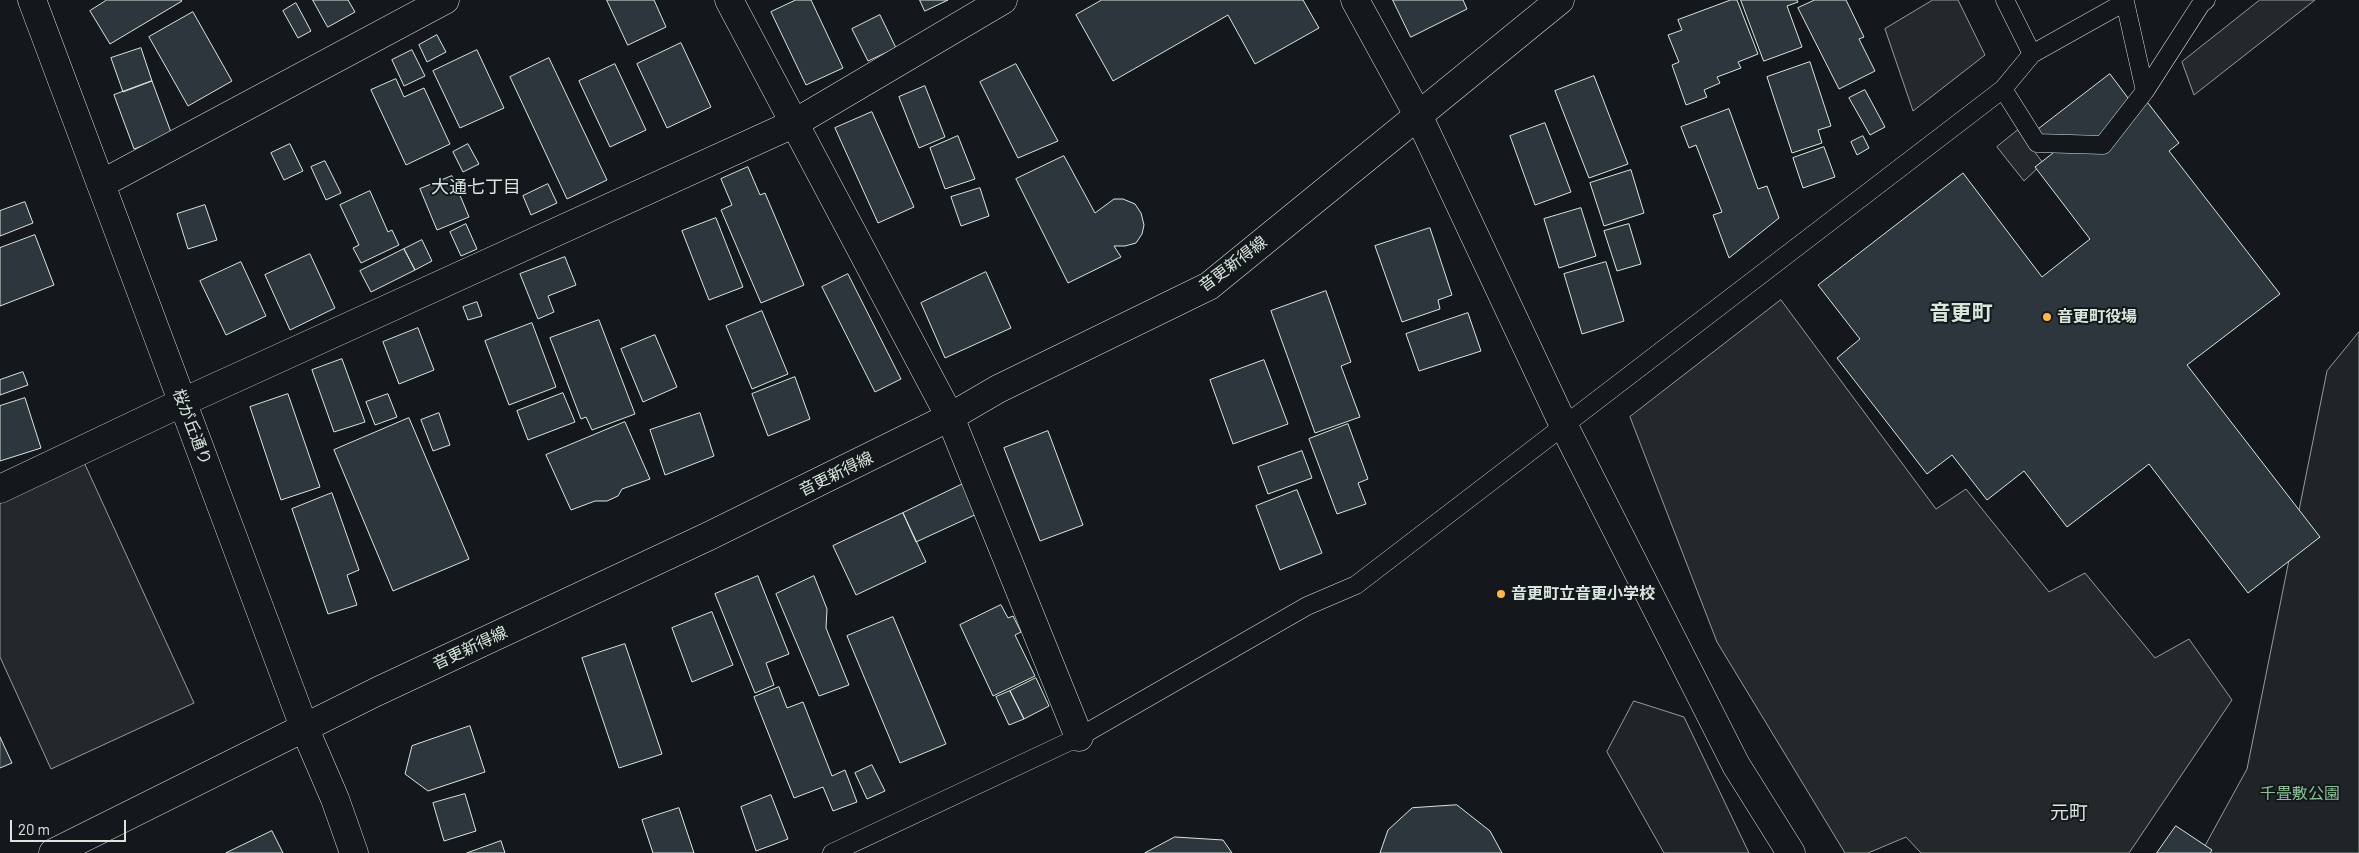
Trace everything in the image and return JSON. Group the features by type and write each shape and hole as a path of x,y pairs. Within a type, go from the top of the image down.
{"street":[{"name":"桜が丘通り","path":"32,0 304,727 335,799 354,853"},
{"path":"101,184 445,0"},
{"path":"729,0 793,124 950,417 1079,737"},
{"path":"0,489 183,402 793,124 1003,0"},
{"path":"1355,0 1418,115 1564,426 1736,765 1790,853"},
{"name":"音更新得線","path":"53,853 304,727 709,536 950,417 998,389 1209,286 1560,0"}],"lane":[{"path":"2005,0 2032,54"},
{"path":"2003,89 2037,143 2103,144 2145,91 2201,4 2206,0"},
{"path":"832,853 1079,737 1307,606 1356,585 2003,89 2032,54 2124,1 2145,91"}],"green space":[{"name":"千畳敷公園","path":"2359,332 2359,853 2201,853 2247,769 2327,371"},
{"path":"1634,701 1684,717 1749,853 1664,853 1607,752"}],"shaded area":[{"path":"1933,0 1958,0 1985,55 1913,111 1885,29"},
{"path":"2260,0 2315,0 2194,95 2182,62"},
{"path":"2018,130 2043,163 2024,181 1997,147"},
{"path":"1781,300 1936,509 1966,489 2049,592 2085,573 2155,658 2189,639 2232,700 2129,853 1921,853 1906,837 1868,853 1845,853 1717,642 1630,417"},
{"path":"83,460 194,703 51,769 0,657 0,498"}],"building":[{"path":"107,0 182,1 110,44 90,11"},
{"path":"313,0 348,0 355,12 328,27"},
{"path":"607,0 654,0 666,27 628,45"},
{"path":"796,0 811,0 843,68 806,85 771,12"},
{"path":"920,0 948,0 925,11"},
{"path":"1102,0 1303,0 1319,28 1255,64 1228,15 1113,81 1076,15"},
{"path":"1393,0 1463,0 1467,9 1411,37"},
{"path":"1731,0 1737,0 1758,54 1738,62 1741,68 1717,77 1720,83 1704,90 1707,97 1686,105 1672,65 1679,62 1668,35 1682,30 1678,20"},
{"path":"1741,0 1797,0 1798,2 1787,6 1802,47 1764,61"},
{"path":"1815,0 1846,0 1864,37 1859,39 1875,71 1839,89 1798,8"},
{"path":"296,3 311,31 298,38 283,11"},
{"path":"193,12 232,81 188,106 149,37"},
{"path":"880,15 896,48 868,61 852,29"},
{"path":"437,35 446,52 427,62 419,45"},
{"path":"681,43 711,107 667,128 637,64"},
{"path":"141,48 152,81 123,92 111,58"},
{"path":"412,50 425,76 404,86 392,60"},
{"path":"477,50 504,108 460,128 433,71"},
{"path":"549,58 607,180 567,199 510,77"},
{"path":"1810,62 1831,126 1818,130 1822,143 1792,153 1767,77"},
{"path":"615,64 646,130 610,147 579,81"},
{"path":"1016,64 1058,141 1018,158 980,82"},
{"name":"音更町役場","path":"2110,74 2134,106 2144,98 2179,143 2169,151 2280,294 2187,365 2320,537 2248,593 2149,464 2067,527 2024,471 1987,500 1952,455 1927,474 1837,358 1860,339 1818,285 1963,173 2042,277 2090,239 2035,167 2053,153 2036,131"},
{"path":"1594,76 1628,164 1589,178 1555,91"},
{"path":"396,79 404,97 424,88 450,144 406,165 371,90"},
{"path":"152,81 172,135 134,149 114,95"},
{"path":"925,86 945,137 919,148 899,97"},
{"path":"1865,90 1885,127 1870,135 1849,98"},
{"path":"1729,109 1758,189 1767,186 1779,218 1729,258 1713,215 1722,212 1696,145 1689,148 1681,127"},
{"path":"872,112 914,207 878,223 835,128"},
{"path":"1545,123 1571,192 1535,205 1510,136"},
{"path":"958,136 975,179 945,189 930,148"},
{"path":"1863,136 1869,148 1857,155 1851,142"},
{"path":"290,144 303,171 284,180 271,153"},
{"path":"468,144 479,164 463,172 453,152"},
{"path":"1824,147 1835,177 1803,188 1793,158"},
{"path":"1064,156 1095,213 1114,199 1123,199 1135,204 1141,213 1144,225 1142,234 1136,243 1114,246 1121,257 1068,283 1016,179"},
{"path":"325,161 341,193 326,200 311,167"},
{"path":"748,167 760,195 765,193 804,285 761,303 721,210 732,205 721,179"},
{"path":"1631,170 1644,213 1604,226 1590,183"},
{"path":"452,176 469,217 437,230 420,189"},
{"path":"548,184 557,203 531,215 523,196"},
{"path":"980,188 989,216 961,226 951,197"},
{"path":"370,191 388,232 392,230 399,245 361,263 353,248 359,245 340,205"},
{"path":"25,202 33,223 0,236 0,211"},
{"path":"205,205 217,240 188,249 177,214"},
{"path":"1581,208 1596,256 1559,268 1544,219"},
{"path":"716,218 743,287 709,300 682,231"},
{"path":"466,224 477,249 461,256 450,232"},
{"path":"1629,224 1641,264 1617,271 1604,231"},
{"path":"1430,228 1452,295 1438,300 1440,309 1402,322 1375,246"},
{"path":"35,235 54,285 0,306 0,248"},
{"path":"422,240 432,261 415,270 404,249"},
{"path":"404,249 415,270 371,292 360,271"},
{"path":"310,254 335,308 290,330 265,275"},
{"path":"565,257 576,285 548,296 554,312 538,319 520,274"},
{"path":"241,262 266,316 226,335 200,281"},
{"path":"1606,262 1624,321 1582,334 1564,274"},
{"path":"986,272 1011,328 945,358 921,303"},
{"path":"848,274 901,379 875,392 822,287"},
{"path":"1326,291 1351,362 1341,366 1360,417 1315,433 1271,311"},
{"path":"477,302 482,316 468,320 463,307"},
{"path":"762,311 788,374 752,389 726,326"},
{"path":"1468,313 1481,351 1419,371 1406,334"},
{"path":"599,320 635,414 592,430 586,417 581,419 550,338"},
{"path":"532,323 556,387 509,405 485,341"},
{"path":"418,328 434,370 399,384 383,342"},
{"path":"655,335 677,387 643,402 621,349"},
{"path":"342,359 365,422 334,432 312,370"},
{"path":"1264,360 1288,424 1233,444 1210,380"},
{"path":"23,372 28,385 0,395 0,380"},
{"path":"795,377 810,419 768,436 752,394"},
{"path":"563,393 575,422 528,440 517,411"},
{"path":"288,394 320,487 281,500 250,407"},
{"path":"388,394 397,417 375,425 366,402"},
{"path":"25,398 41,448 0,461 0,406"},
{"path":"439,413 450,445 433,451 421,420"},
{"path":"700,413 714,456 665,475 650,430"},
{"path":"409,418 469,559 393,591 334,450"},
{"path":"625,422 650,479 622,489 618,496 607,501 595,501 571,510 546,455"},
{"path":"1348,424 1368,479 1358,483 1366,504 1337,514 1309,439"},
{"path":"1048,431 1083,525 1040,541 1004,448"},
{"path":"1302,451 1312,478 1268,494 1258,467"},
{"path":"965,483 979,513 916,542 903,513"},
{"path":"1297,490 1322,553 1280,570 1256,506"},
{"path":"332,493 359,570 347,575 357,605 328,614 292,509"},
{"path":"903,513 926,562 856,595 833,546"},
{"path":"758,576 789,654 766,663 774,685 755,693 715,594"},
{"path":"814,576 827,609 826,628 849,685 819,696 776,594"},
{"path":"1001,605 1008,618 1013,616 1021,632 1015,635 1035,676 993,696 960,625"},
{"path":"712,612 733,665 692,682 672,628"},
{"path":"893,617 946,744 900,763 847,636"},
{"path":"625,644 662,754 619,768 582,658"},
{"path":"1036,678 1049,706 1024,719 1010,691"},
{"path":"779,687 787,708 803,702 832,776 845,770 857,802 833,811 823,787 794,798 754,697"},
{"path":"1010,691 1024,719 1009,725 996,697"},
{"path":"470,726 485,772 428,791 405,774 412,746"},
{"path":"0,737 12,763 0,768"},
{"path":"872,765 885,791 867,799 855,773"},
{"path":"465,794 476,831 444,841 433,803"},
{"path":"771,795 788,839 756,851 741,807"},
{"path":"1457,805 1490,831 1502,853 1380,853 1388,830 1412,808"},
{"path":"679,808 694,853 653,853 642,820"},
{"path":"2176,826 2212,850 2210,853 2157,853"},
{"path":"272,831 283,853 226,853"},
{"path":"1175,837 1223,840 1232,853 1145,853"},
{"path":"501,841 505,853 467,853"}],"place":[{"name":"音更町役場","path":"2047,317"},
{"name":"音更町立音更小学校","path":"1501,594"}],"district":[{"name":"大通七丁目","path":"476,187"},
{"name":"音更町","path":"1961,313"},
{"name":"元町","path":"2069,813"}]}
